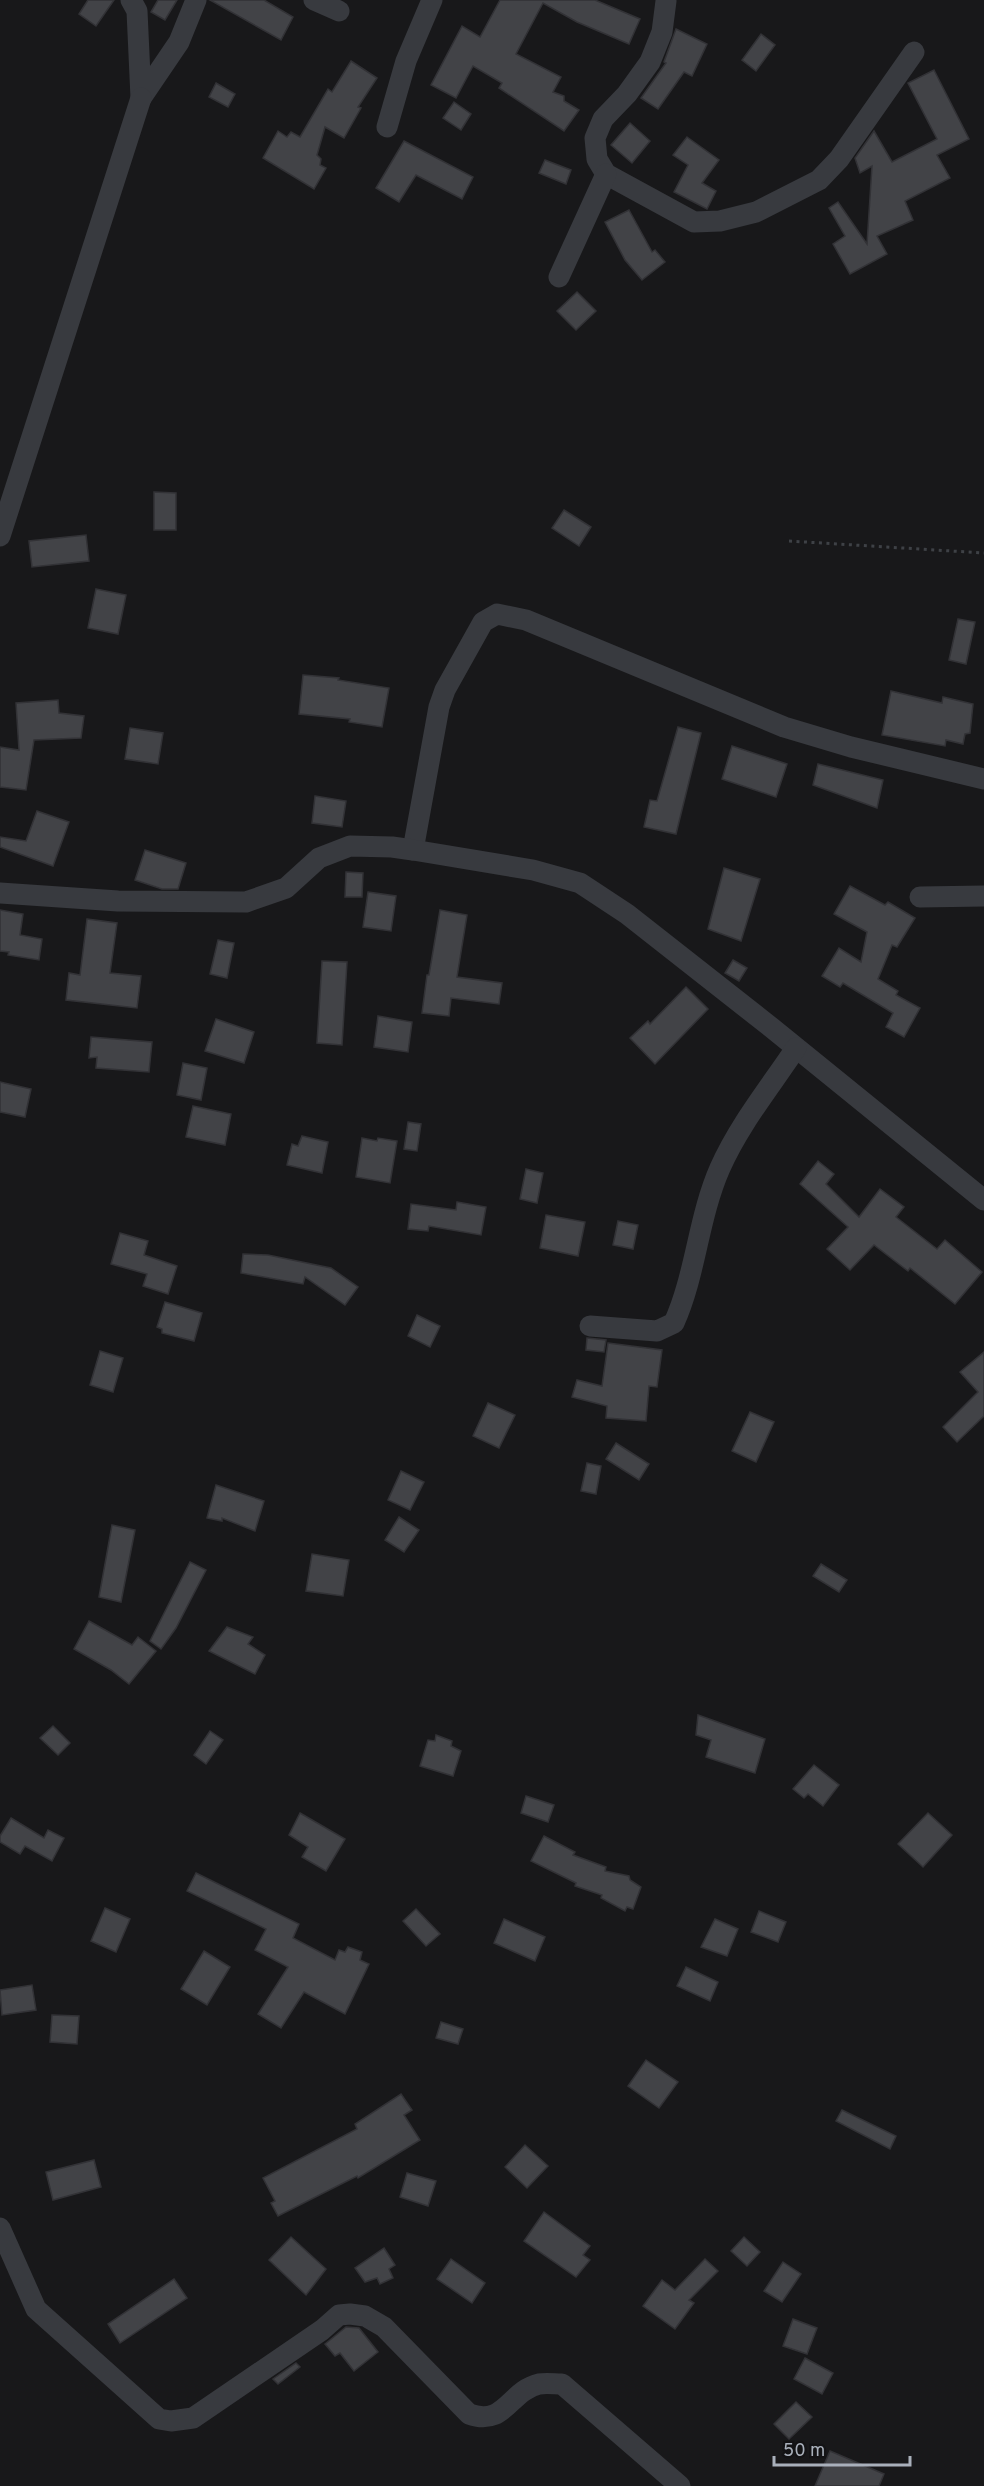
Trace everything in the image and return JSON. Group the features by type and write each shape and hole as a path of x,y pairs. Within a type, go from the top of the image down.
{"street":[{"path":"131,0 137,11 141,98"},
{"path":"0,536 141,98 179,42 196,0"},
{"path":"314,0 339,11"},
{"path":"387,127 406,61 432,0"},
{"path":"671,0 650,62 627,94 603,119 595,138 597,159 606,174 694,222 720,221 756,212 819,180 838,159 914,52"},
{"path":"559,277 606,174"},
{"path":"413,850 439,707 445,690 483,622 497,614 526,620 784,728 984,779"},
{"path":"0,893 118,901 246,902 286,888 320,858 350,846 413,850 533,870 580,883 627,914 984,1200"},
{"path":"920,897 984,896"},
{"path":"590,1326 657,1331 674,1323 683,1303 704,1214 719,1169 735,1137 796,1048"},
{"path":"0,2228 36,2309 159,2419 171,2421 193,2418 322,2330 339,2315 350,2314 365,2316 384,2328 469,2414 480,2419 492,2417 537,2384 562,2384 680,2486"}],"path":[{"path":"789,541 984,553"}],"building":[{"path":"88,0 114,0 96,26 79,14"},
{"path":"158,0 177,0 165,20 151,12"},
{"path":"210,0 264,0 293,17 281,40"},
{"path":"500,0 595,0 640,19 629,44 577,22 543,3 516,54 561,77 553,92 564,96 564,101 579,110 564,131 499,88 502,83 473,66 456,98 431,85 462,26 480,37"},
{"path":"676,29 707,44 692,76 684,72 658,109 641,98 666,63 664,62"},
{"path":"761,34 775,45 756,71 742,60"},
{"path":"351,61 377,78 358,107 361,108 344,138 325,127 317,155 321,159 320,165 326,168 314,189 263,158 278,131 287,137 291,132 300,137 328,89 332,92"},
{"path":"934,70 969,139 937,155 950,178 905,201 913,220 877,236 887,254 850,274 833,244 845,236 829,208 838,202 867,244 872,166 860,173 855,158 874,131 892,162 937,139 908,83"},
{"path":"216,83 235,94 228,107 209,97"},
{"path":"454,102 471,114 461,130 443,118"},
{"path":"630,123 650,141 632,163 611,145"},
{"path":"687,137 719,160 702,183 716,191 707,209 674,192 688,165 673,155"},
{"path":"404,141 473,177 462,199 416,175 399,202 376,188"},
{"path":"545,160 571,170 566,184 539,173"},
{"path":"629,210 652,252 655,250 665,262 642,280 625,260 605,222"},
{"path":"577,292 596,311 576,330 557,311"},
{"path":"154,492 176,493 176,530 154,530"},
{"path":"564,510 591,527 579,546 552,528"},
{"path":"86,535 89,561 32,567 29,541"},
{"path":"96,589 126,595 118,634 88,628"},
{"path":"958,619 975,622 966,664 949,660"},
{"path":"303,675 339,678 338,680 389,688 382,727 349,722 350,719 299,714"},
{"path":"891,691 942,703 943,697 973,704 970,733 965,734 963,744 946,740 945,746 882,735"},
{"path":"58,700 59,713 84,716 81,738 34,740 26,790 0,787 0,747 19,750 16,703"},
{"path":"678,727 701,733 676,834 644,827 650,800 657,801"},
{"path":"130,728 163,733 158,764 125,759"},
{"path":"732,746 787,764 776,797 722,779"},
{"path":"818,764 883,780 877,808 813,785"},
{"path":"315,796 346,801 342,827 312,823"},
{"path":"37,811 69,822 53,866 0,847 0,837 26,841"},
{"path":"145,850 186,863 178,889 162,889 135,880"},
{"path":"724,868 760,879 741,941 708,929"},
{"path":"346,872 363,873 362,897 345,897"},
{"path":"850,886 885,905 888,902 915,918 897,947 892,945 878,979 898,991 896,995 920,1008 904,1037 886,1027 893,1013 843,983 840,987 822,976 839,948 861,962 867,932 834,914"},
{"path":"368,892 396,896 391,931 363,927"},
{"path":"0,910 23,914 20,935 42,939 39,960 8,955 9,952 0,951"},
{"path":"440,910 467,915 457,977 502,983 499,1004 451,998 449,1016 422,1013"},
{"path":"87,919 117,923 110,973 141,976 137,1008 66,1000 69,973 80,975"},
{"path":"218,940 234,943 227,978 210,974"},
{"path":"733,960 747,968 739,981 725,973"},
{"path":"322,961 347,962 342,1045 317,1043"},
{"path":"686,987 708,1009 655,1064 630,1038 648,1021 650,1024"},
{"path":"378,1016 412,1022 408,1052 374,1047"},
{"path":"216,1019 254,1032 244,1063 205,1051"},
{"path":"91,1037 152,1042 149,1072 96,1068 97,1057 89,1058"},
{"path":"183,1063 207,1068 201,1100 177,1095"},
{"path":"0,1082 31,1089 25,1117 0,1112"},
{"path":"193,1106 231,1114 225,1145 186,1137"},
{"path":"408,1122 421,1124 417,1151 404,1149"},
{"path":"302,1136 328,1142 322,1173 287,1165 292,1144 298,1146"},
{"path":"362,1138 397,1141 390,1183 356,1177"},
{"path":"818,1161 834,1174 826,1184 859,1217 880,1189 904,1207 896,1217 937,1249 945,1240 982,1272 955,1304 910,1268 908,1271 874,1245 850,1270 827,1249 848,1227 800,1184"},
{"path":"526,1169 543,1173 537,1203 520,1199"},
{"path":"457,1202 486,1207 481,1235 429,1226 428,1231 408,1229 411,1204 456,1210"},
{"path":"546,1215 585,1222 578,1256 540,1248"},
{"path":"618,1221 638,1225 633,1249 613,1245"},
{"path":"120,1233 148,1241 144,1255 177,1266 168,1294 143,1286 147,1274 111,1264"},
{"path":"243,1254 268,1255 331,1268 358,1287 345,1305 305,1277 303,1284 241,1273"},
{"path":"165,1302 202,1313 194,1341 162,1333 162,1329 157,1327"},
{"path":"417,1315 440,1326 430,1347 408,1336"},
{"path":"587,1338 606,1340 604,1352 586,1350"},
{"path":"608,1343 662,1350 657,1387 649,1386 646,1421 606,1418 607,1406 572,1397 577,1380 602,1386"},
{"path":"100,1351 123,1358 113,1392 90,1385"},
{"path":"984,1352 984,1416 957,1442 943,1427 978,1392 960,1372"},
{"path":"488,1403 515,1415 499,1448 473,1436"},
{"path":"750,1412 774,1422 756,1462 732,1451"},
{"path":"616,1443 649,1464 639,1480 606,1459"},
{"path":"587,1463 601,1466 596,1494 581,1491"},
{"path":"401,1471 424,1482 410,1510 388,1500"},
{"path":"216,1485 264,1501 255,1531 222,1518 222,1521 207,1518"},
{"path":"399,1517 419,1530 404,1552 385,1540"},
{"path":"112,1525 135,1530 121,1602 99,1597"},
{"path":"312,1554 349,1560 343,1596 306,1591"},
{"path":"190,1562 206,1570 176,1628 161,1649 150,1641"},
{"path":"821,1564 847,1580 839,1592 813,1576"},
{"path":"89,1621 132,1645 138,1637 156,1651 129,1684 111,1670 74,1649"},
{"path":"227,1627 253,1637 248,1644 265,1655 255,1674 209,1651"},
{"path":"698,1715 765,1739 755,1773 706,1757 711,1740 696,1735"},
{"path":"53,1726 70,1743 58,1755 40,1738"},
{"path":"210,1731 223,1740 206,1764 194,1755"},
{"path":"436,1735 452,1741 451,1746 461,1751 453,1776 420,1766 428,1740 435,1741"},
{"path":"814,1765 839,1785 823,1806 808,1794 804,1798 793,1789"},
{"path":"526,1796 554,1805 548,1822 521,1813"},
{"path":"300,1813 345,1839 326,1871 302,1857 308,1847 289,1835"},
{"path":"928,1813 952,1835 923,1867 898,1844"},
{"path":"11,1818 44,1838 48,1830 64,1838 52,1861 25,1846 20,1854 0,1842 0,1836"},
{"path":"544,1836 575,1852 573,1855 606,1867 605,1871 629,1876 630,1880 641,1887 633,1909 627,1907 625,1911 601,1898 602,1895 575,1886 576,1883 531,1861"},
{"path":"196,1873 299,1924 293,1938 335,1960 339,1950 345,1952 348,1947 362,1952 360,1960 369,1964 345,2014 304,1992 281,2028 258,2014 288,1967 255,1950 266,1929 187,1891"},
{"path":"105,1908 130,1919 116,1952 91,1941"},
{"path":"416,1909 440,1934 426,1946 403,1921"},
{"path":"759,1911 786,1922 778,1942 751,1932"},
{"path":"504,1919 545,1937 535,1961 494,1943"},
{"path":"715,1919 738,1929 727,1956 701,1947"},
{"path":"204,1951 230,1967 207,2005 181,1989"},
{"path":"686,1967 718,1982 710,2001 677,1986"},
{"path":"32,1985 36,2010 2,2015 0,1990"},
{"path":"52,2015 79,2016 77,2044 50,2042"},
{"path":"441,2022 463,2029 458,2044 436,2038"},
{"path":"646,2060 678,2082 659,2108 628,2086"},
{"path":"401,2094 412,2110 404,2115 420,2140 358,2178 357,2176 278,2216 271,2203 275,2201 263,2178 357,2129 355,2124"},
{"path":"842,2110 896,2136 890,2149 836,2121"},
{"path":"525,2145 548,2166 527,2188 505,2167"},
{"path":"94,2160 101,2187 53,2200 46,2172"},
{"path":"407,2173 436,2181 428,2206 400,2197"},
{"path":"544,2212 590,2246 583,2255 590,2260 576,2277 524,2241"},
{"path":"291,2237 326,2269 306,2295 269,2260"},
{"path":"744,2237 760,2252 747,2266 731,2251"},
{"path":"384,2248 395,2265 389,2269 393,2278 380,2284 377,2278 365,2282 355,2268"},
{"path":"451,2259 485,2283 472,2303 437,2279"},
{"path":"705,2259 718,2271 689,2300 694,2303 675,2329 643,2306 662,2280 675,2290"},
{"path":"783,2262 801,2274 782,2302 764,2291"},
{"path":"174,2279 187,2298 120,2343 108,2324"},
{"path":"793,2319 817,2328 807,2354 783,2346"},
{"path":"346,2327 359,2328 378,2352 354,2371 340,2353 335,2356 325,2344"},
{"path":"805,2358 833,2373 822,2394 794,2379"},
{"path":"296,2363 300,2367 278,2384 273,2379"},
{"path":"796,2402 812,2417 789,2439 774,2424"},
{"path":"830,2451 884,2474 879,2486 815,2486"}]}
